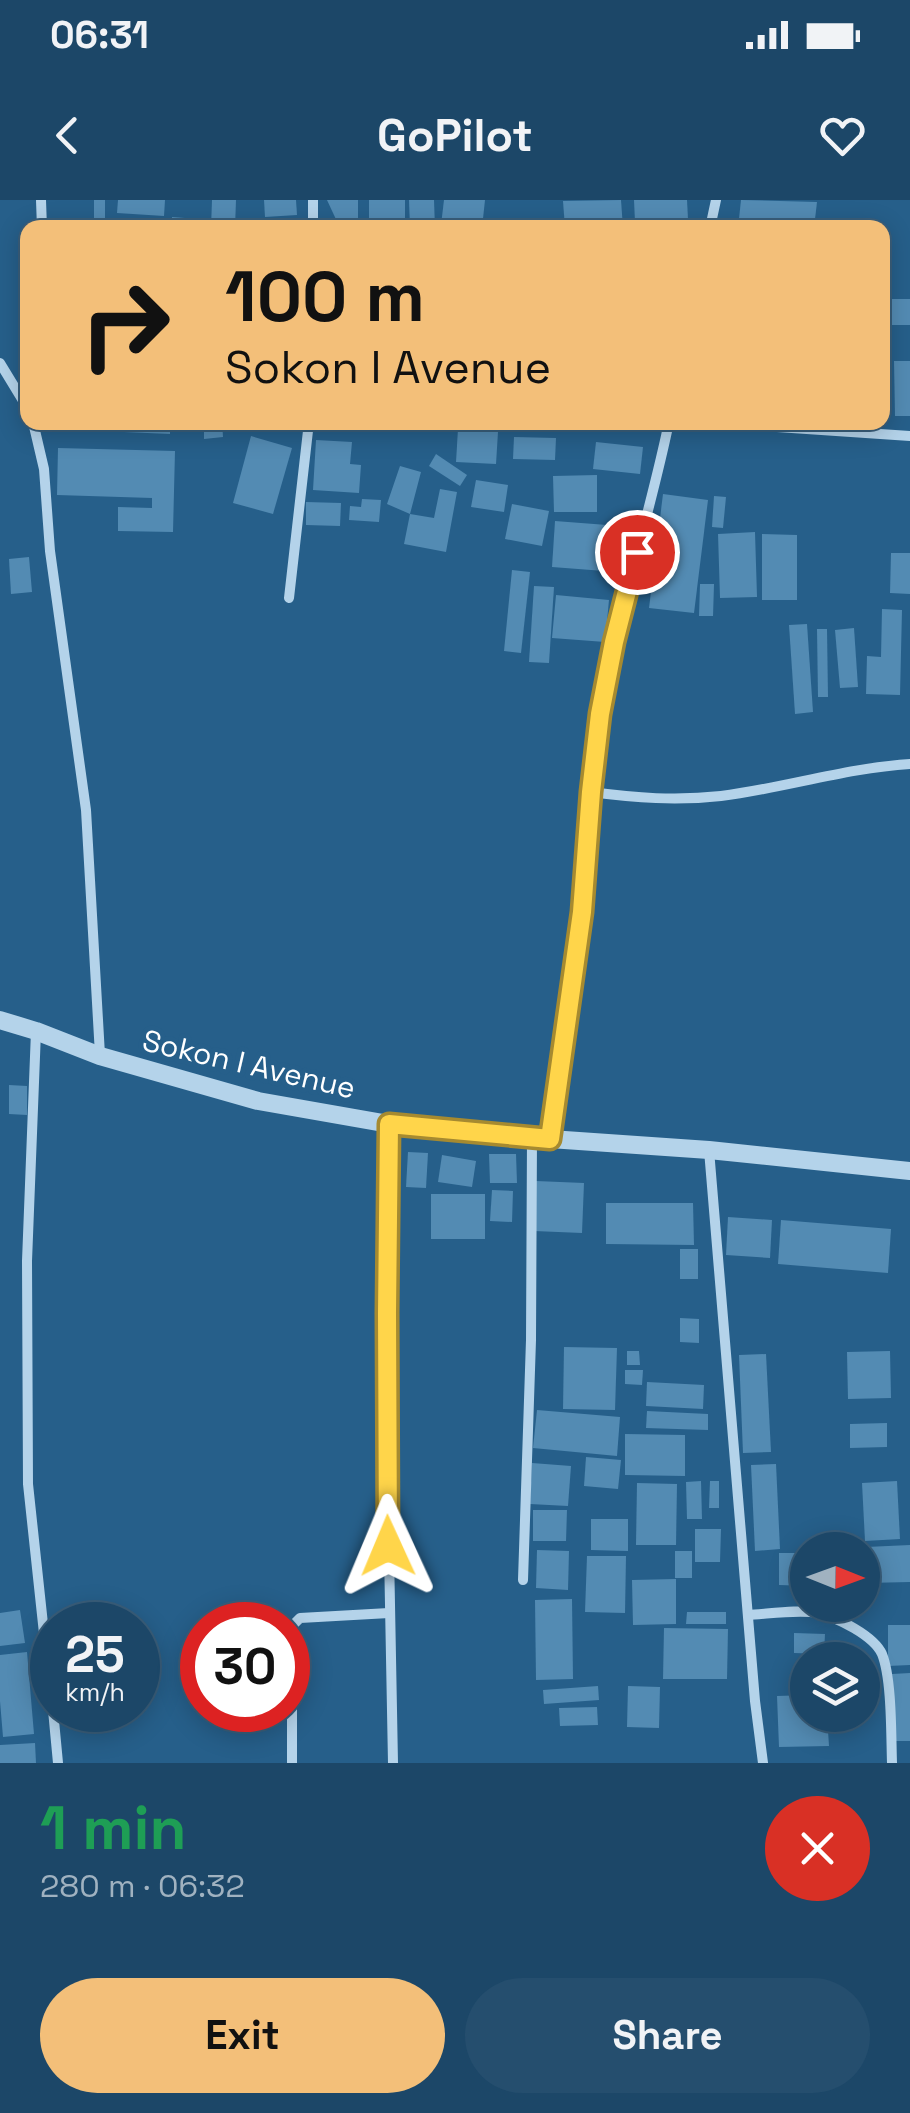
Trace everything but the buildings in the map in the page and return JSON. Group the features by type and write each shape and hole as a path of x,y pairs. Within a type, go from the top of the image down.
{"street":[{"path":"0,363 20,396"},
{"path":"35,430 44,468 50,550 86,810 100,1056"},
{"path":"289,598 308,430"},
{"path":"523,1580 541,1138 582,912 600,714 667,430"},
{"path":"822,430 910,436"},
{"path":"591,792 647,800 720,796 880,766 910,764"},
{"name":"Sokon I Avenue","path":"0,1020 100,1056 258,1101 389,1124 709,1150 910,1172"},
{"path":"36,1030 27,1261 28,1484 41,1602"},
{"path":"389,1124 387,1446 393,1763"},
{"path":"709,1150 763,1763"},
{"path":"748,1615 816,1612 873,1640 882,1655 892,1763"},
{"path":"292,1763 292,1626 300,1618 389,1613"},
{"path":"55,1732 58,1763"}],"route":[{"path":"388,1546 389,1124 550,1139 582,912 600,714 637,552"}]}
